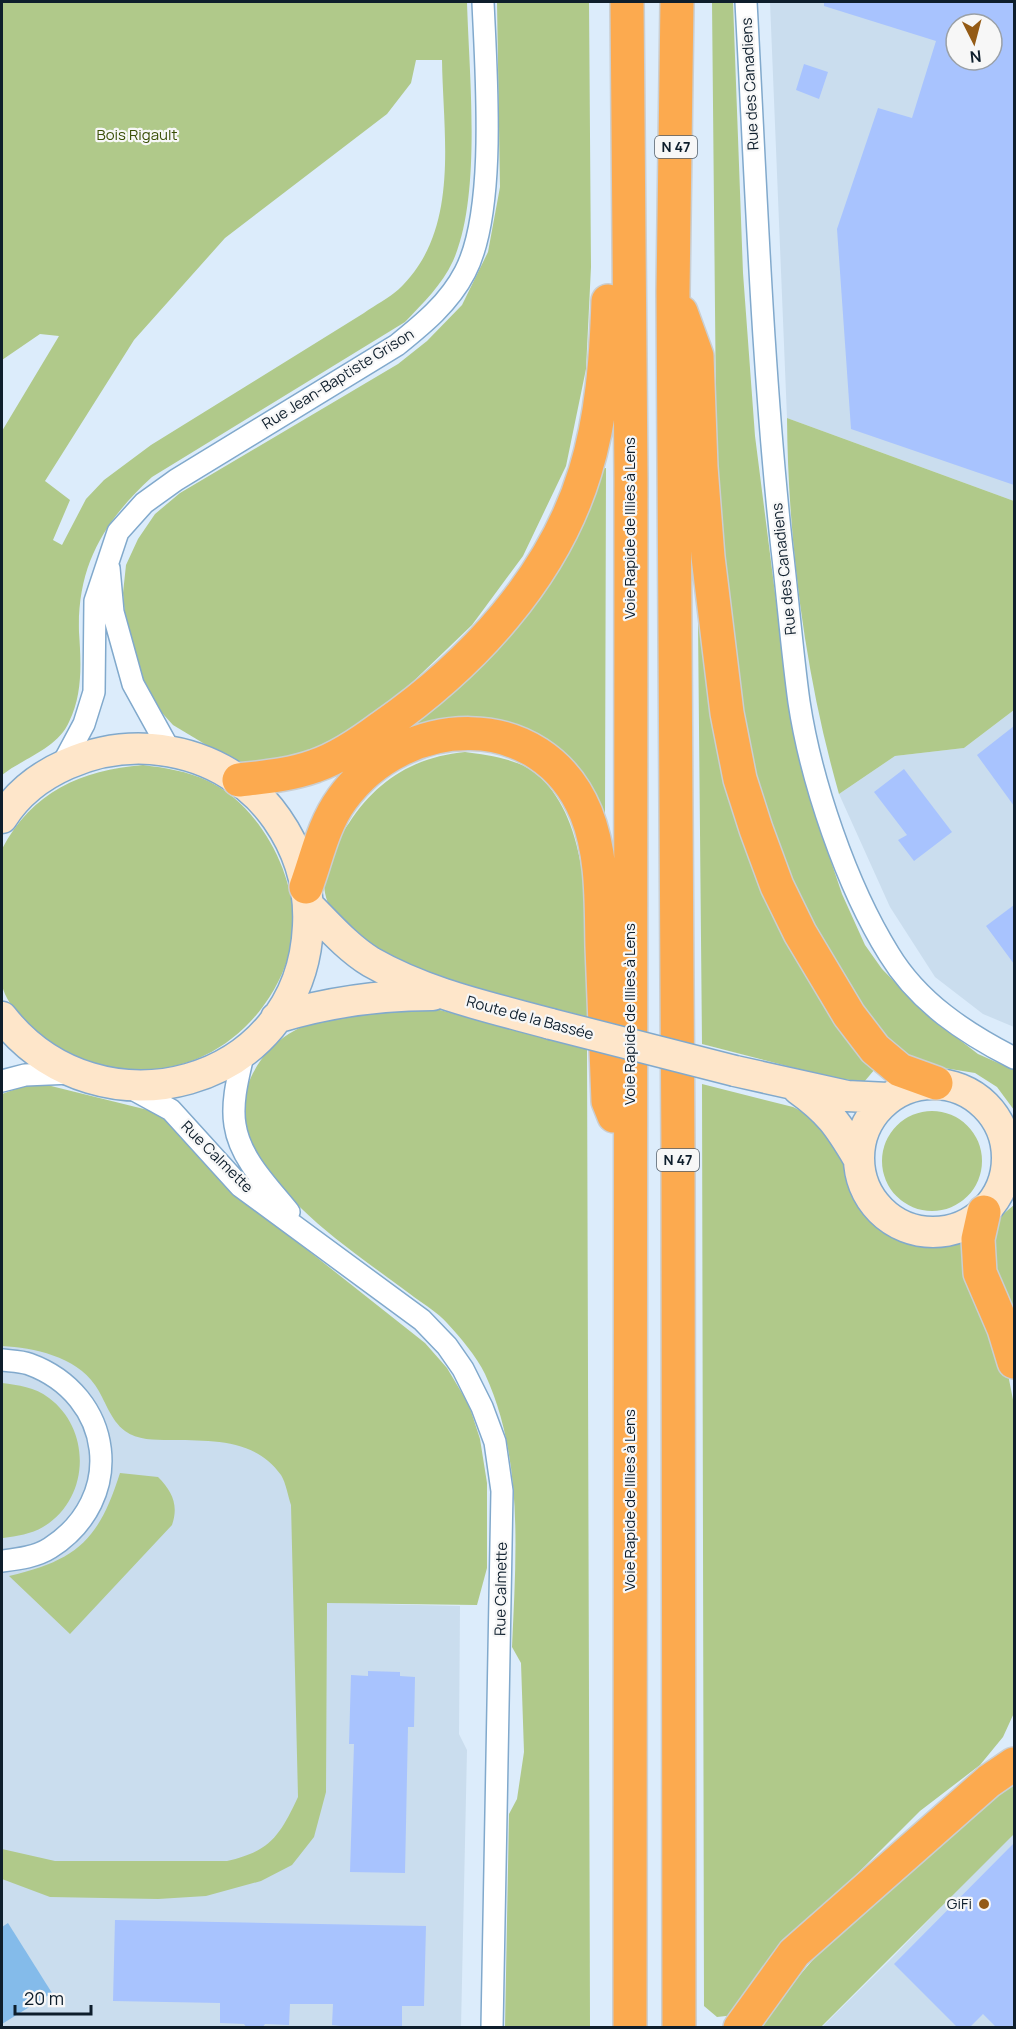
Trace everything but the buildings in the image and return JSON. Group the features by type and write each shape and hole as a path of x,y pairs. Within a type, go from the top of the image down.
{"highway":[{"name":"Voie Rapide de Illies à Lens","path":"627,2 630,2028"},
{"name":"N 47","path":"677,2 674,292 679,2028"},
{"path":"239,780 279,776 317,766 360,742 409,709 484,640 515,605 544,562 567,518 585,474 597,426 607,341 609,298 629,259"},
{"path":"674,292 697,356 701,467 708,557 727,713 740,779 756,829 777,886 800,933 849,1015 875,1048 900,1070 936,1083"},
{"path":"308,897 327,823 342,799 361,778 395,753 434,736 461,733 492,735 524,746 544,757 562,774 577,794 595,840 600,896 608,1101 630,1154"},
{"path":"1000,1195 978,1239 980,1273 1001,1321 1014,1362"},
{"path":"740,2028 794,1953 1001,1772 1014,1739"}],"street":[{"name":"Rue Jean-Baptiste Grison","path":"61,767 84,724 94,692 94,601 118,532 144,503 176,480 397,345 426,322 446,301 465,273 476,246 483,210 485,168 483,2"},
{"name":"Rue des Canadiens","path":"746,2 769,435 799,704 818,788 856,889 889,955 927,1002 977,1039 1014,1058"},
{"name":"Rue Jean-Baptiste Grison","path":"108,560 113,612 134,684 170,750"},
{"path":"2,818 19,798 61,767 112,750 137,748 170,750 207,762 239,780 261,799 286,832 300,863 308,897 307,942 302,965 292,992 276,1018 244,1051 218,1067 189,1079 158,1086 127,1086 99,1082 72,1073 33,1050 2,1017"},
{"name":"Route de la Bassée","path":"308,897 339,936 370,961 442,995 792,1086 848,1096 888,1098"},
{"name":"Route de la Bassée","path":"276,1018 319,1005 355,999 442,995"},
{"name":"Rue Calmette","path":"244,1051 236,1092 235,1126 246,1157 304,1231"},
{"path":"2,1081 25,1075 72,1073"},
{"path":"936,1083 958,1088 979,1100 995,1116 1010,1138 1008,1163 1000,1195 975,1220 954,1230 931,1233 908,1228 888,1218 872,1201 861,1181 858,1158 861,1136 872,1115 888,1098 910,1087 936,1083"},
{"name":"Rue Calmette","path":"127,1086 171,1110 240,1186 422,1320 447,1346 463,1369 495,1442 502,1491 502,1529 492,2028"},
{"name":"Route de la Bassée","path":"792,1086 822,1106 837,1124 858,1158"},
{"path":"2,1360 27,1363 59,1378 84,1403 100,1442 101,1470 92,1505 76,1527 49,1549 27,1557 2,1561"}],"shaded area":[{"path":"770,2 1014,2 1014,501 787,418"},
{"path":"1014,710 1014,1027 983,1014 935,977 890,907 839,794 895,756 964,748"},
{"path":"2,1333 299,1449 294,1602 460,1606 459,1734 467,1750 461,2027 2,2028"},
{"name":"GiFi","path":"1014,1832 1014,2027 821,2028 889,1961"}],"green space":[{"name":"Bois Rigault","path":"2,2 467,2 472,134 471,169 462,234 449,270 432,293 405,322 152,477 135,493 108,527 89,565 80,608 79,689 69,722 57,739 2,775 2,431 59,336 40,334 2,360","holes":["416,60 442,60 444,181 440,211 432,239 419,265 391,295 151,445 104,480 86,499 62,545 53,540 70,500 45,481 134,340 225,238 387,114 411,83"]},
{"path":"497,2 589,2 591,267 586,369 566,466 523,556 472,625 397,697 330,749 255,766 228,758 173,725 153,703 138,676 127,638 123,593 126,565 138,539 155,514 180,493 398,364 427,341 462,305 488,252 500,187"},
{"path":"712,2 733,2 743,273 755,436 789,703 808,793 842,894 865,945 882,969 926,1014 978,1054 1014,1070 1014,1110 997,1087 975,1073 938,1067 897,1051 863,1022 807,930 749,774 717,514"},
{"path":"787,418 1014,501 1014,710 964,748 895,756 839,794 817,702 801,608 791,512"},
{"path":"606,468 605,815 599,814 470,719 435,721 384,746 417,715 595,470"},
{"path":"698,622 703,624 717,730 875,1069 864,1082 829,1077 702,1044"},
{"path":"465,752 508,760 531,770 552,791 568,818 578,850 584,884 587,920 588,1017 475,988 382,957 370,950 357,937 328,903 324,881 328,860 343,832 372,794 398,773 413,765 429,759"},
{"path":"143,765 184,772 208,781 229,794 248,811 278,856 293,908 293,934 288,958 263,1006 246,1026 226,1043 204,1056 179,1065 153,1069 126,1069 99,1066 65,1055 17,1013 5,995 1,975 2,849 14,829 28,813 60,788 99,772"},
{"path":"436,1009 587,1049 590,2027 505,2027 509,1814 517,1799 524,1752 521,1663 512,1647 515,1508 512,1473 498,1406 477,1361 443,1319 325,1230 294,1202 268,1172 251,1140 244,1107 253,1073 268,1051 287,1035 309,1024 334,1016 385,1010"},
{"path":"702,1084 793,1107 817,1119 844,1159 851,1187 862,1211 879,1226 904,1241 924,1247 966,1241 1007,1369 1014,1405 1014,1713 1003,1737 980,1765 920,1811 802,1929 735,2015 717,2017 704,2006"},
{"path":"24,1086 51,1086 156,1112 191,1141 200,1159 224,1184 425,1343 447,1368 469,1405 480,1439 487,1483 487,1568 477,1605 327,1603 326,1792 314,1837 292,1865 261,1881 206,1896 158,1899 50,1897 2,1879 2,1849 55,1861 227,1861 242,1857 272,1840 286,1822 298,1797 291,1505 281,1475 270,1463 244,1447 215,1441 146,1439 130,1434 115,1421 95,1385 77,1367 53,1355 2,1346 2,1094"},
{"path":"932,1111 951,1114 968,1125 979,1142 982,1161 979,1180 968,1197 951,1208 932,1211 913,1208 896,1197 885,1180 882,1161 885,1142 896,1125 913,1114"},
{"path":"1014,1205 1014,1336 1001,1299 988,1232"},
{"path":"2,1383 38,1391 63,1412 73,1428 80,1464 77,1482 70,1500 59,1515 43,1527 3,1538"},
{"path":"120,1473 158,1477 173,1499 175,1511 172,1525 70,1634 9,1576 52,1562 69,1554 82,1543 104,1515"},
{"path":"1014,1784 1014,1834 821,2027 762,2028 815,1957 877,1894 944,1837"}],"water":[{"path":"8,1923 52,1993 2,2024 2,1927"}],"place":[{"name":"GiFi","path":"984,1904"}]}
